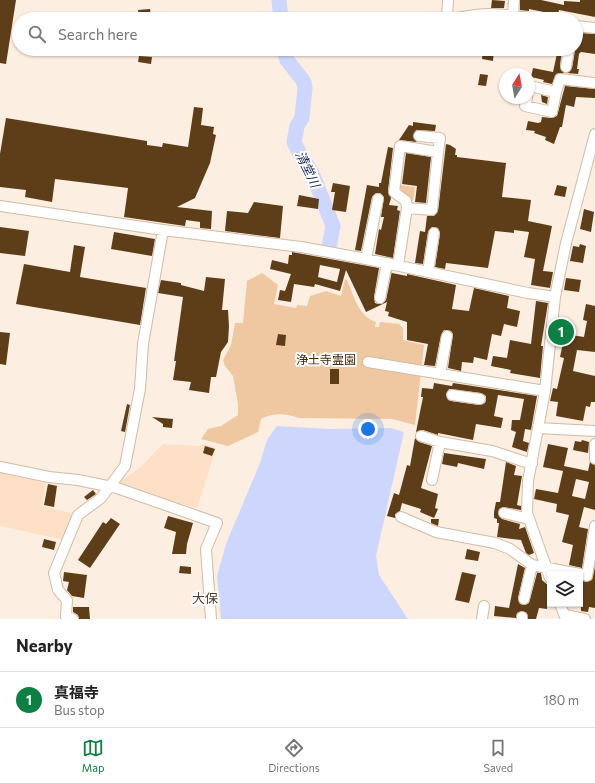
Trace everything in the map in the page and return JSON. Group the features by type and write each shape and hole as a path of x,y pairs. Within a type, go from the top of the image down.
{"street":[{"path":"447,12 448,0"},
{"path":"513,12 514,0"},
{"path":"583,27 595,28"},
{"path":"566,67 568,56"},
{"path":"526,104 525,106 552,112 560,79 595,83"},
{"path":"535,87 556,92"},
{"path":"547,571 527,513 528,481 545,391 556,297 566,243 595,134"},
{"path":"408,208 432,210 440,138 419,136"},
{"path":"398,265 408,208 406,201 394,192 400,146 438,152"},
{"path":"366,259 378,199"},
{"path":"0,206 163,230 301,247 398,265 528,293 556,297"},
{"path":"73,619 66,616 67,600 58,590 54,573 78,515 101,498 111,487 125,466 140,389 143,344 163,230"},
{"path":"428,272 434,233"},
{"path":"380,298 387,263"},
{"path":"440,374 447,336"},
{"path":"368,362 545,391"},
{"path":"452,395 475,398 473,380"},
{"path":"538,428 595,431"},
{"path":"421,436 440,442 492,451 532,464"},
{"path":"432,480 440,442"},
{"path":"595,444 595,458"},
{"path":"0,467 111,487 217,523 206,549 211,619"},
{"path":"504,513 529,519"},
{"path":"401,517 436,532 495,543 510,549 532,565 545,566 585,576 595,526"},
{"path":"524,599 532,565"},
{"path":"484,606 485,618"},
{"path":"561,607 565,617 585,619"}],"shaded area":[{"path":"163,444 196,446 205,444 216,448 197,508 139,493 117,483 140,468"},
{"path":"0,473 45,483 42,506 75,514 64,540 0,526"}],"green space":[{"path":"400,185 415,187 413,201 401,194"},
{"name":"浄土寺霊園","path":"262,273 278,285 274,304 296,308 297,305 307,306 310,296 326,291 341,296 345,279 347,280 357,305 365,315 376,322 375,327 379,327 380,322 399,324 403,328 403,340 424,345 415,425 392,419 299,418 289,415 271,415 261,419 258,432 228,446 201,439 208,429 221,426 238,415 238,404 233,376 225,366 223,360 231,345 235,323 243,323 247,281"}],"water":[{"path":"277,426 329,429 390,428 404,432 376,556 379,575 408,619 221,619 217,576 226,544 260,463 267,440"}],"building":[{"path":"0,0 16,0 14,12 12,12 12,26 6,64 0,63"},
{"path":"492,0 505,1 504,8 491,8"},
{"path":"520,0 541,0 564,5 564,1 580,2 580,0 595,0 595,17 583,15 583,12 559,10 559,12 544,12 529,9 529,11 520,10"},
{"path":"150,9 150,12 138,12 138,10"},
{"path":"583,33 595,34 595,54 583,52"},
{"path":"139,56 152,57 151,64 138,62"},
{"path":"482,56 493,56 493,61 482,59"},
{"path":"556,56 561,56 560,66 564,73 556,74 552,84 535,78 535,68 553,72"},
{"path":"574,56 579,56 577,69 579,69 578,74 567,73 572,68"},
{"path":"480,74 488,75 486,86 478,85"},
{"path":"565,86 595,89 595,98 576,97 574,107 566,105 562,127 560,127 554,144 545,140 546,137 534,133 535,131 526,130 528,121 538,123 541,122 542,117 551,118 557,116"},
{"path":"541,95 548,97 547,104 542,102"},
{"path":"194,107 203,108 201,125 214,127 213,134 216,135 210,163 195,198 177,207 212,211 211,229 200,228 200,222 186,220 185,226 124,217 128,188 55,179 52,202 25,197 26,190 0,187 0,154 6,118 147,141 147,145 162,147 163,143 188,147"},
{"path":"413,122 436,125 435,131 416,130 413,136 417,142 399,140 409,125 413,126"},
{"path":"446,144 456,149 455,155 457,155 457,157 506,163 502,197 531,200 528,221 552,226 543,271 553,272 550,288 531,285 535,259 524,257 529,232 514,230 514,233 495,231 488,268 446,263 445,269 435,267 440,234 438,228 432,227 428,232 423,264 415,263 420,231 425,232 427,216 434,216 438,211"},
{"path":"388,147 393,148 388,191 391,198 389,205 398,206 397,210 400,211 393,258 375,254 379,229 381,230 384,217 381,217 384,197 380,193 376,193 372,197 361,251 355,250 367,185 379,187"},
{"path":"406,153 431,157 426,203 415,202 417,186 402,184"},
{"path":"333,183 350,186 346,212 332,210 335,192 331,192"},
{"path":"557,185 567,187 565,197 554,195"},
{"path":"299,195 319,199 318,209 297,206"},
{"path":"254,202 283,206 280,238 225,231 227,211 248,213"},
{"path":"584,209 594,212 591,232 580,229"},
{"path":"0,227 29,231 25,256 0,253"},
{"path":"114,232 155,239 152,256 111,249"},
{"path":"580,244 586,246 583,263 570,261 573,246 579,247"},
{"path":"74,245 85,247 80,277 146,288 140,325 16,304 24,264 70,272"},
{"path":"292,252 379,268 374,297 375,303 378,304 382,304 386,300 392,271 392,273 407,276 407,274 456,285 452,309 469,311 474,288 509,296 507,308 520,311 517,327 504,324 501,336 492,334 487,360 474,357 473,363 462,362 461,371 448,368 453,334 451,331 444,330 441,335 435,366 424,365 428,344 407,340 407,322 388,316 389,312 385,311 387,302 366,312 346,270 340,291 315,284 314,287 294,284 291,302 278,300 280,290 285,291 291,274 270,269 272,260 288,264 289,255 292,255","holes":["320,265 340,269 337,282 318,277"]},
{"path":"206,277 225,279 222,310 228,310 229,326 228,342 221,352 216,377 211,377 209,393 189,390 191,382 173,380 176,361 174,361 183,297 158,293 161,280 181,283 181,285 204,291"},
{"path":"566,278 581,280 579,292 564,290"},
{"path":"536,301 548,303 541,346 543,346 540,378 510,373 511,370 491,366 493,356 507,358 510,340 531,344"},
{"path":"586,304 595,306 595,352 577,350 573,371 595,376 595,402 591,402 590,407 586,406 583,421 556,416 558,402 550,401 553,388 557,389 564,358 560,357 565,334 584,337 587,321 583,320"},
{"path":"0,332 10,333 6,365 0,364"},
{"path":"278,334 286,335 285,346 276,345"},
{"path":"330,369 339,369 339,384 330,384"},
{"path":"434,383 452,386 453,383 537,396 531,430 525,429 523,441 529,443 527,452 512,447 516,432 511,430 512,420 520,420 524,399 498,395 494,416 503,418 501,428 476,424 473,440 438,433 438,435 423,430 416,432 423,397 421,397 422,388 433,389","holes":["449,389 481,393 486,396 486,400 485,403 479,405 451,401 448,400 446,394"]},
{"path":"127,404 130,405 125,432 121,431"},
{"path":"152,417 173,419 172,428 163,427 163,424"},
{"path":"415,438 419,442 432,446 421,488 438,494 435,508 438,509 434,518 420,512 421,509 402,503 400,511 395,514 395,518 387,516 394,493 399,495 407,465 410,466"},
{"path":"582,440 589,442 588,453 573,450 575,441 581,442"},
{"path":"548,444 568,448 564,466 588,471 590,462 595,465 595,510 584,507 579,527 588,529 582,568 569,565 573,545 562,542 569,515 556,512 557,504 534,499 536,489 558,493 563,471 543,467","holes":["576,479 589,482 585,499 572,496"]},
{"path":"205,446 215,449 212,456 203,453"},
{"path":"444,453 486,459 484,469 458,463 457,467 442,464"},
{"path":"506,462 516,466 514,475 522,476 517,505 521,506 521,510 503,507 499,509 498,514 502,519 520,524 519,529 525,527 534,553 529,555 526,553 521,540 497,537 499,523 497,523 497,519 494,518 494,512 496,502 500,502"},
{"path":"48,484 57,486 54,507 44,505"},
{"path":"93,490 96,494 87,500 84,497"},
{"path":"168,516 193,523 187,544 186,554 172,554 176,532 164,528"},
{"path":"111,518 120,524 90,568 78,560 103,522 106,524"},
{"path":"431,519 439,519 438,526 431,523"},
{"path":"44,539 56,542 54,550 42,547"},
{"path":"467,549 480,552 478,561 465,559"},
{"path":"518,564 525,568 518,598 520,604 525,605 529,603 537,573 541,573 542,580 547,584 547,609 539,608 536,619 528,619 527,613 522,611 517,613 516,618 494,616 495,606 509,608"},
{"path":"180,566 191,567 191,574 179,573"},
{"path":"595,567 595,608 589,607 588,612 581,611 581,607 583,607 583,581 586,582 592,580"},
{"path":"64,572 87,575 84,598 72,596 67,590 69,582 63,581"},
{"path":"462,572 476,575 469,603 455,600"},
{"path":"73,607 89,607 90,619 79,619 78,615 73,612"}],"waterway":[{"name":"清堂川","path":"279,0 280,12"},
{"name":"清堂川","path":"286,56 304,82 305,88 302,118 297,126 294,142 312,173 333,226 329,247"}],"place":[{"name":"真福寺","path":"561,332"}],"district":[{"name":"大保","path":"205,598"}]}
